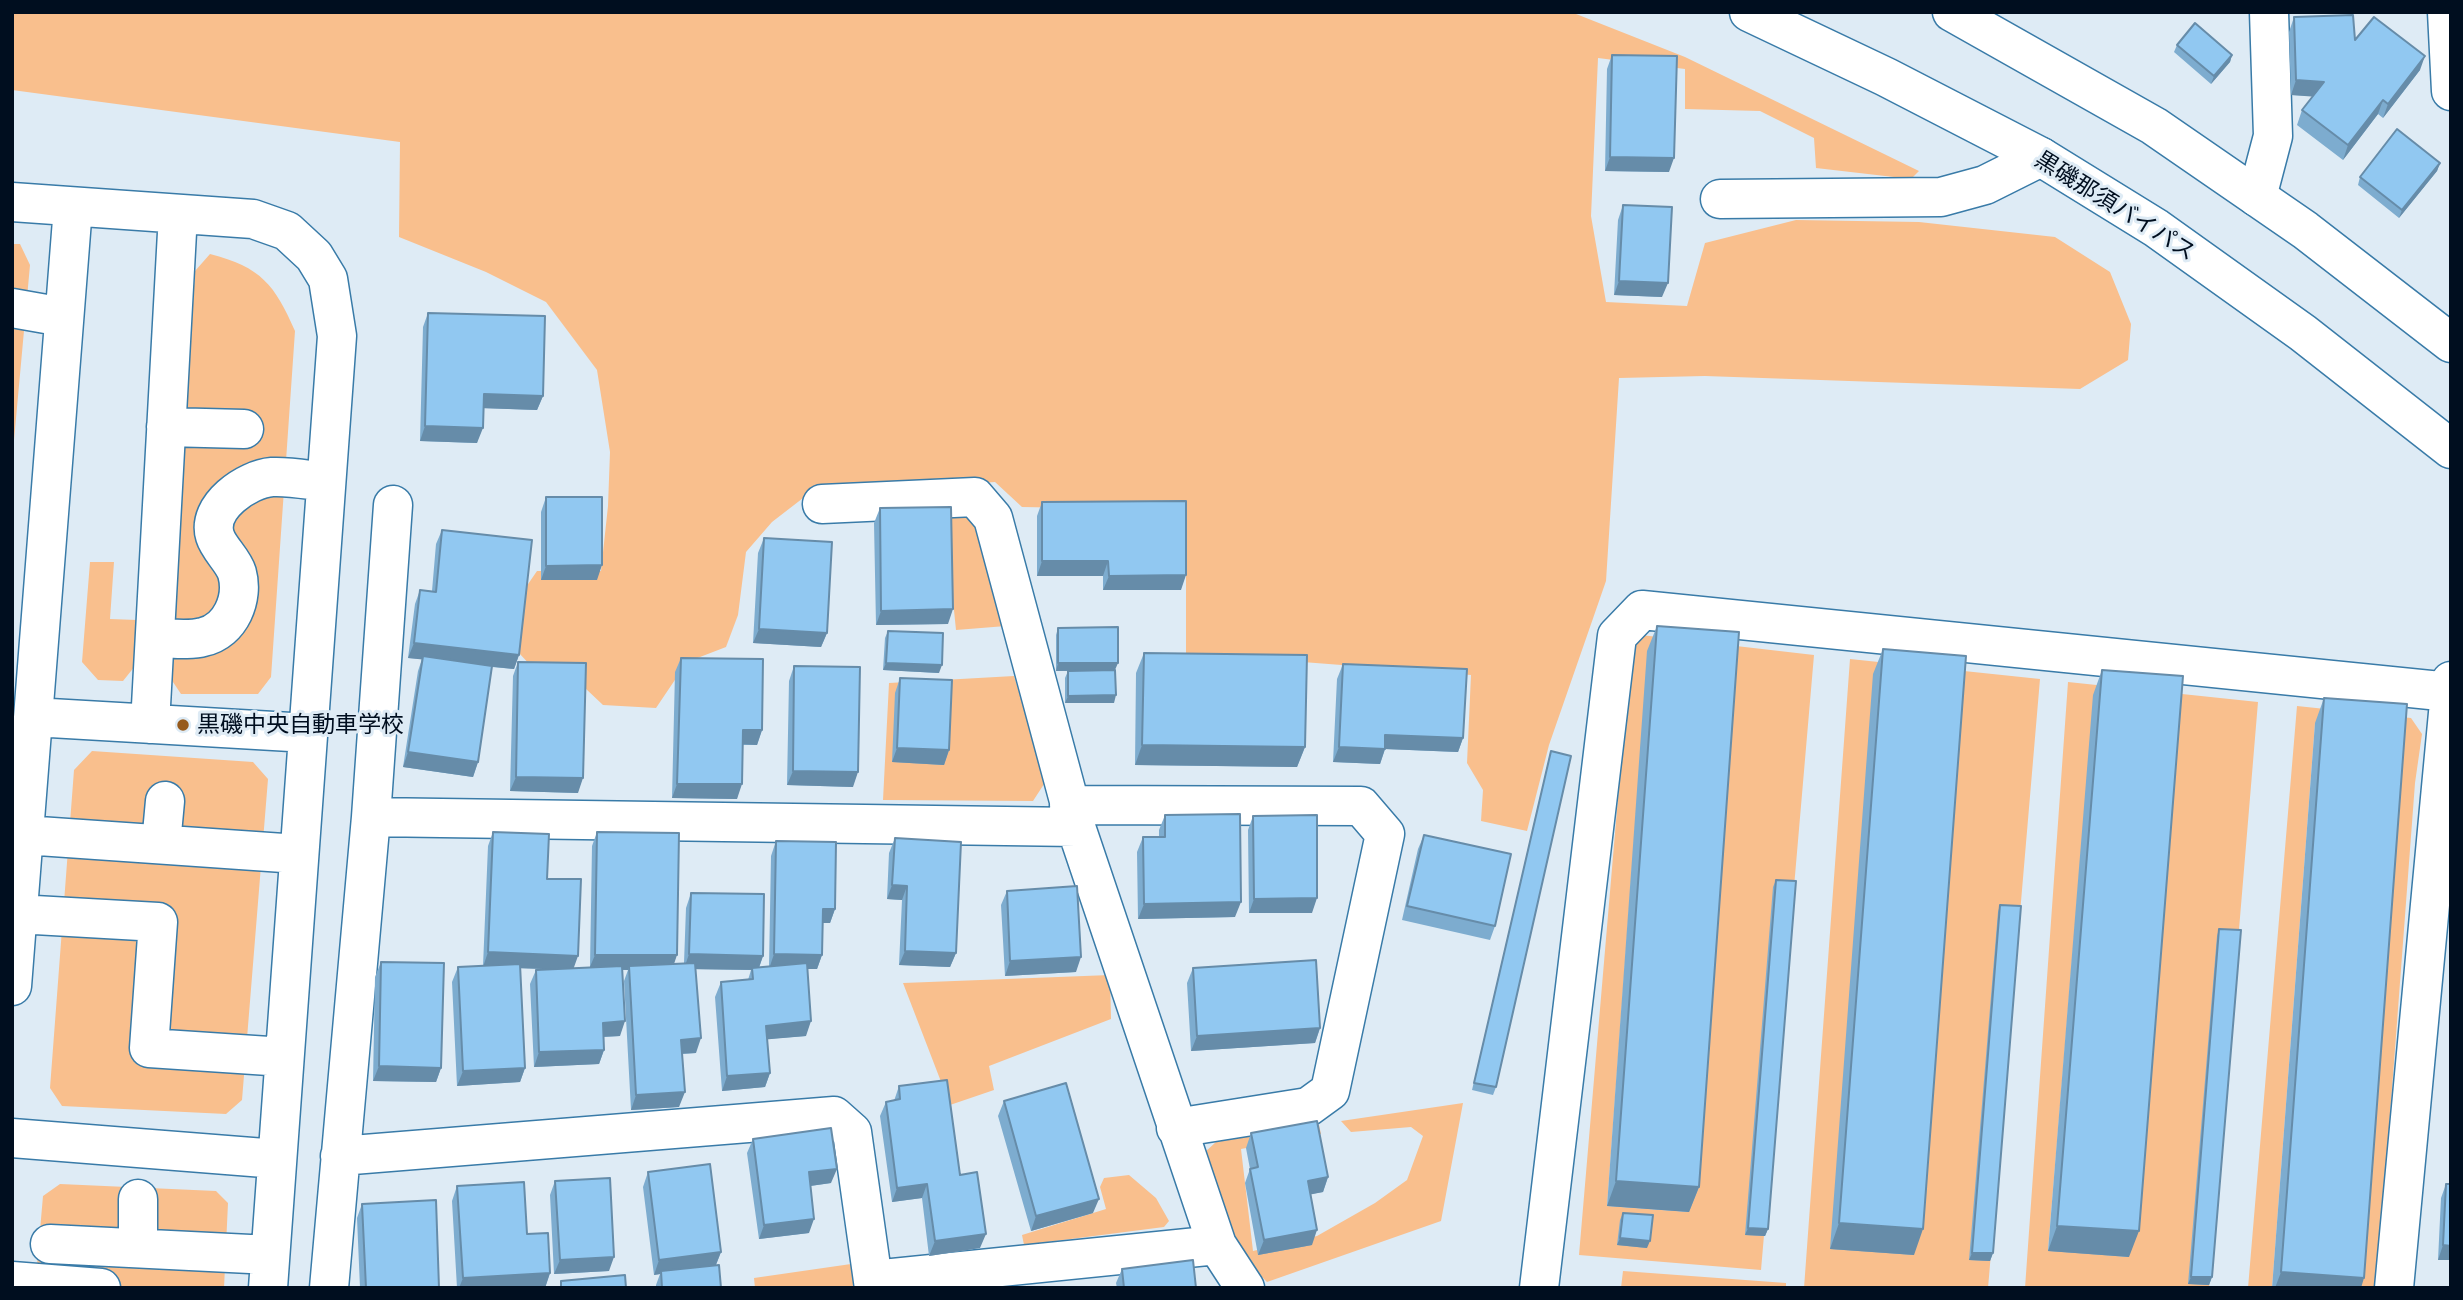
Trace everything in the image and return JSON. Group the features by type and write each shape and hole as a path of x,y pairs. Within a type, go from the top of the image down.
{"street":[{"name":"黒磯那須バイパス","path":"1749,12 1886,77 2041,157 2156,228 2303,333 2451,449"},
{"path":"1952,12 2154,126 2305,230 2451,343"},
{"path":"2257,197 2273,136 2269,12"},
{"path":"2447,12 2451,91"},
{"path":"1720,200 1941,197 1986,185 2041,157"},
{"path":"12,202 253,219 287,230 314,256 328,279 337,336 269,1272 138,1248 50,1244"},
{"path":"12,986 24,835 29,544 63,317 73,207"},
{"path":"150,724 178,214"},
{"path":"12,308 63,317"},
{"path":"166,427 244,429"},
{"path":"155,638 203,637 219,630 235,610 239,591 236,570 214,535 216,514 228,498 270,477 326,482"},
{"path":"822,504 975,497 993,518 1072,816 1217,1245 1245,1288"},
{"path":"329,1288 372,817 393,505"},
{"path":"1539,1288 1617,636 1642,610 2450,687 2394,1288"},
{"path":"26,709 150,724 308,733"},
{"path":"161,844 165,802"},
{"path":"372,817 1072,816 1361,806 1385,834 1330,1091 1308,1107 1176,1128"},
{"path":"24,835 298,854"},
{"path":"17,914 158,922 149,1048 285,1057"},
{"path":"340,1156 834,1116 852,1132 873,1284 1217,1245"},
{"path":"12,1138 277,1158"},
{"path":"138,1199 138,1248"},
{"path":"12,1281 101,1288"}],"shaded area":[{"path":"12,12 1571,12 1685,57 1919,171 1911,179 1816,168 1814,138 1760,111 1685,109 1685,69 1598,58 1591,216 1606,302 1687,306 1705,243 1796,220 1919,222 2055,237 2110,272 2131,324 2128,360 2080,389 1705,376 1619,378 1606,581 1549,745 1527,831 1481,821 1483,790 1467,763 1471,675 1186,653 1186,510 1022,507 995,482 807,495 772,522 746,552 738,615 726,647 687,662 656,708 603,705 567,671 532,667 519,653 524,590 537,571 601,571 608,506 610,452 597,370 546,302 486,272 399,237 400,142 12,90"},
{"path":"12,244 20,244 30,265 12,462"},
{"path":"210,254 242,265 264,280 280,301 295,331 271,677 258,694 181,694 169,676 195,271"},
{"path":"975,511 1006,626 956,630 944,512"},
{"path":"90,562 114,562 110,619 137,620 135,666 123,681 98,680 82,662"},
{"path":"1632,634 1814,655 1761,1270 1579,1255","holes":["1648,651 1689,1212 1607,1206"]},
{"path":"1850,659 2040,679 1988,1288 1804,1288"},
{"path":"1014,676 1046,781 1033,801 883,800 889,683"},
{"path":"2068,682 2258,702 2209,1288 2025,1288","holes":["2094,695 2129,1257 2048,1250"]},
{"path":"2297,706 2411,718 2422,734 2415,783 2377,1288 2356,1288 2315,723 2272,1288 2248,1288"},
{"path":"92,751 253,762 268,779 242,1100 226,1114 62,1106 50,1088 74,770"},
{"path":"1110,975 1111,1019 989,1066 994,1090 950,1105 903,983"},
{"path":"1463,1103 1441,1221 1267,1282 1243,1258 1229,1238 1205,1152 1216,1142 1319,1125 1321,1134 1241,1149 1253,1251 1317,1236 1375,1203 1407,1180 1423,1136 1411,1127 1351,1132 1341,1121"},
{"path":"1129,1175 1156,1198 1169,1221 1164,1227 1024,1245 1022,1235 1106,1209 1100,1187 1104,1178"},
{"path":"60,1184 216,1191 228,1203 224,1288 35,1288 43,1196"},
{"path":"851,1264 854,1288 755,1288 754,1278"},
{"path":"1623,1271 1786,1283 1786,1288 1621,1288"}],"building":[{"path":"2353,15 2355,40 2374,17 2425,56 2388,104 2383,100 2348,145 2302,110 2324,82 2296,80 2294,17"},
{"path":"2195,23 2232,55 2214,76 2177,45"},
{"path":"1612,55 1677,56 1674,158 1610,157"},
{"path":"2397,129 2440,163 2402,210 2360,177"},
{"path":"1623,205 1672,207 1668,283 1619,281"},
{"path":"428,313 545,316 543,396 484,394 483,428 425,426"},
{"path":"546,497 602,497 602,565 546,566"},
{"path":"1186,501 1186,575 1109,576 1108,561 1042,561 1042,502"},
{"path":"951,507 953,609 881,611 880,508"},
{"path":"442,530 532,540 519,655 414,643 420,590 436,592"},
{"path":"764,538 832,542 827,633 759,629"},
{"path":"1657,626 1739,632 1699,1187 1616,1181"},
{"path":"1118,627 1118,663 1058,663 1058,628"},
{"path":"888,631 943,633 942,665 886,663"},
{"path":"1883,649 1966,656 1923,1229 1839,1223"},
{"path":"1144,653 1307,655 1305,747 1142,745"},
{"path":"423,656 492,666 478,762 408,752"},
{"path":"681,658 763,659 762,730 743,730 742,784 677,784"},
{"path":"518,662 586,663 583,778 516,777"},
{"path":"1343,664 1467,669 1463,738 1385,735 1385,749 1339,747"},
{"path":"794,666 860,667 858,772 793,771"},
{"path":"1115,670 1116,695 1068,696 1068,671"},
{"path":"2102,670 2183,676 2139,1231 2057,1226"},
{"path":"900,678 952,680 949,750 897,748"},
{"path":"2324,698 2407,704 2364,1278 2281,1272"},
{"path":"1551,751 1571,756 1496,1087 1474,1083"},
{"path":"1240,814 1241,902 1144,904 1143,837 1165,837 1165,815"},
{"path":"1317,815 1317,898 1254,899 1253,816"},
{"path":"493,832 549,834 547,879 581,879 578,956 488,952"},
{"path":"597,832 679,833 677,955 595,955"},
{"path":"1424,835 1511,854 1495,926 1407,906"},
{"path":"895,838 961,842 956,953 905,951 907,886 892,885"},
{"path":"776,841 836,842 835,909 823,909 822,955 774,954"},
{"path":"1776,880 1796,881 1768,1229 1748,1228"},
{"path":"1077,886 1081,957 1010,961 1007,891"},
{"path":"691,893 764,894 763,956 689,954"},
{"path":"2000,905 2021,906 1993,1253 1972,1253"},
{"path":"2219,929 2241,930 2212,1277 2191,1277"},
{"path":"1316,960 1320,1028 1197,1036 1193,968"},
{"path":"381,962 444,963 441,1068 379,1066"},
{"path":"695,963 701,1038 681,1040 685,1092 636,1095 629,966"},
{"path":"807,963 811,1021 766,1026 770,1073 727,1076 721,982 753,979 752,968"},
{"path":"520,964 525,1068 463,1071 458,967"},
{"path":"622,966 625,1021 603,1023 604,1050 539,1052 536,970"},
{"path":"947,1080 960,1175 977,1172 986,1234 935,1241 927,1184 897,1188 886,1102 900,1099 899,1086"},
{"path":"1066,1083 1099,1199 1036,1216 1004,1101"},
{"path":"1317,1121 1328,1177 1308,1181 1317,1230 1264,1240 1250,1169 1258,1167 1251,1133"},
{"path":"831,1128 837,1169 809,1172 814,1219 764,1225 753,1139"},
{"path":"710,1164 721,1252 659,1260 648,1172"},
{"path":"610,1178 614,1257 560,1260 555,1181"},
{"path":"524,1182 527,1234 548,1233 550,1273 463,1278 457,1186"},
{"path":"2446,1184 2451,1184 2451,1246 2443,1245"},
{"path":"436,1200 439,1288 366,1288 362,1204"},
{"path":"1623,1213 1653,1215 1650,1241 1620,1238"},
{"path":"1193,1260 1196,1288 1124,1288 1122,1269"},
{"path":"719,1265 721,1288 662,1288 661,1271"},
{"path":"625,1275 626,1288 561,1288 561,1281"}],"place":[{"name":"黒磯中央自動車学校","path":"183,725"}]}
